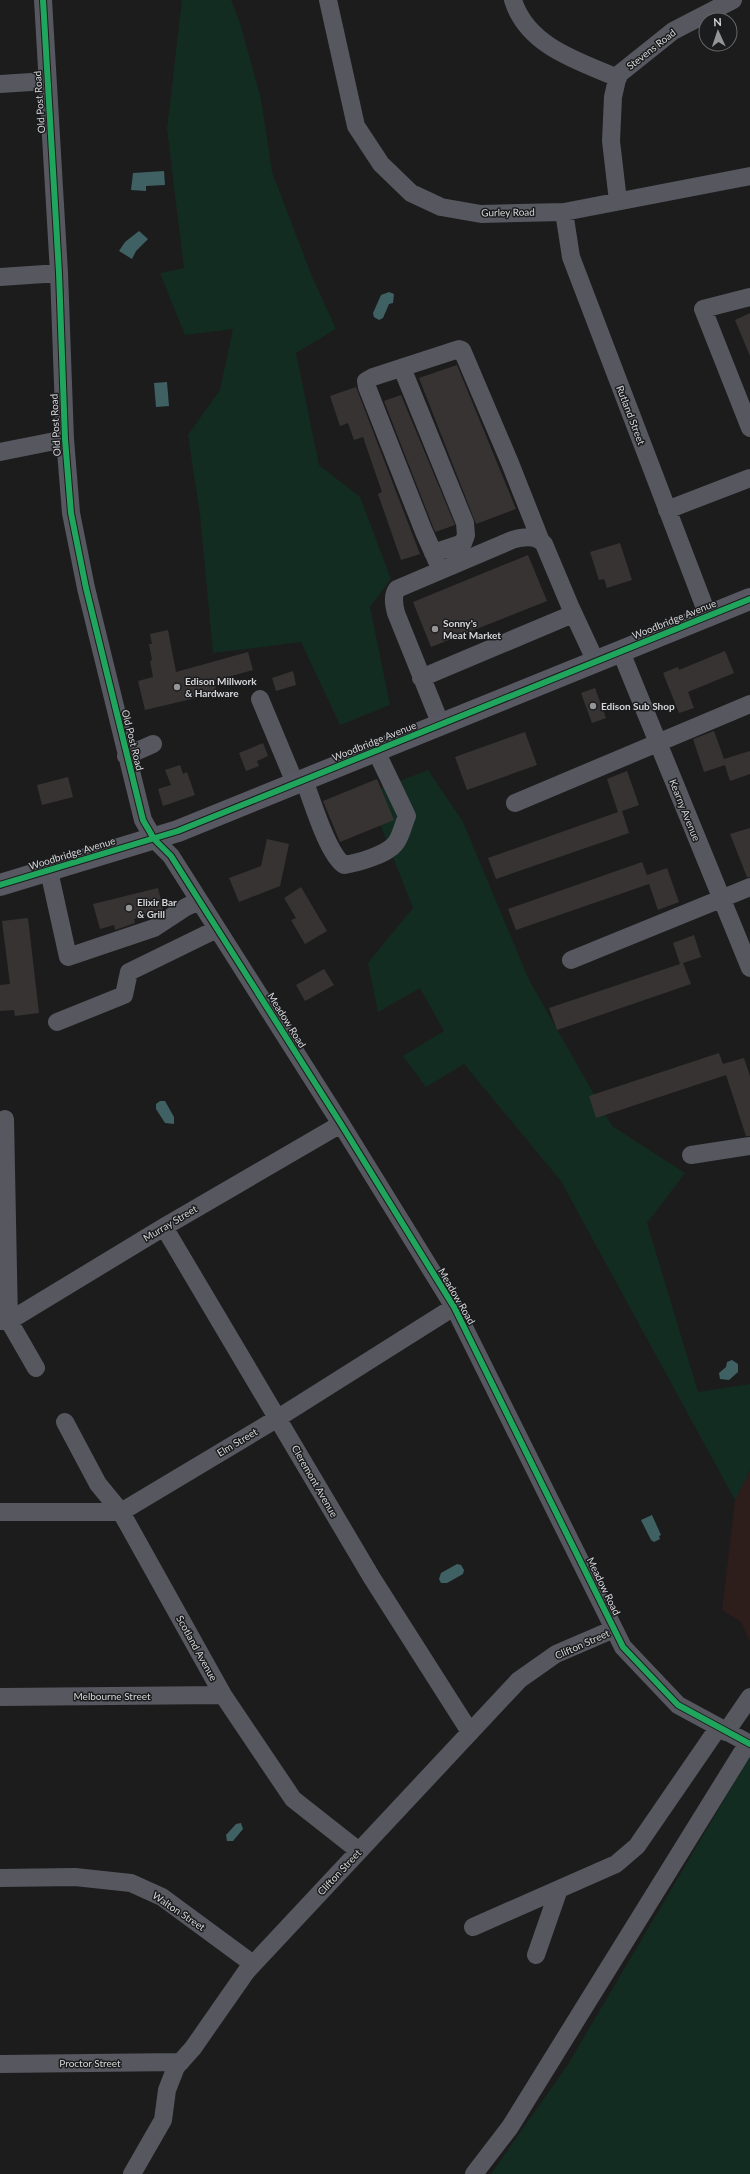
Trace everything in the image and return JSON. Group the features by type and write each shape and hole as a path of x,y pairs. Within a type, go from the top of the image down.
{"main road":[{"name":"Woodbridge Avenue","path":"0,884 49,871 154,839 300,782 750,599"}],"street":[{"name":"Old Post Road","path":"43,0 59,273 65,439 71,513 84,580 126,756 143,820 154,839"},
{"name":"Gurley Road","path":"328,0 356,126 382,164 412,193 441,207 481,214 564,212 750,176"},
{"path":"513,0 516,10 535,35 558,52 618,78"},
{"name":"Stevens Road","path":"618,201 611,141 613,97 618,75 673,31 733,0"},
{"path":"0,84 47,81"},
{"name":"Rutland Street","path":"564,212 571,257 708,616"},
{"path":"0,277 59,273"},
{"path":"750,298 703,309 750,428"},
{"path":"441,570 366,381 459,349 465,353 540,539 544,544 573,614 596,662"},
{"path":"402,368 465,523 466,534 463,543 433,553"},
{"path":"0,452 65,439"},
{"path":"667,510 750,478"},
{"path":"441,725 396,613 394,592 397,589 512,540 532,537 540,539"},
{"path":"421,678 573,614"},
{"name":"Kearny Avenue","path":"621,652 750,968"},
{"path":"260,700 340,862 344,865 359,863 394,846 398,840 407,816 376,750"},
{"path":"515,803 750,704"},
{"path":"126,756 153,744"},
{"name":"Meadow Road","path":"154,839 171,856 341,1124 454,1308 623,1647 678,1705 749,1744"},
{"path":"49,871 68,957 154,928 186,906 199,901"},
{"path":"571,960 750,887"},
{"path":"57,1022 124,995 129,972 217,929"},
{"path":"5,1119 4,1321 36,1368"},
{"name":"Murray Street","path":"4,1321 341,1124"},
{"path":"691,1156 750,1146"},
{"name":"Cleremont Avenue","path":"164,1227 372,1578 470,1732"},
{"name":"Elm Street","path":"121,1512 278,1418 454,1308"},
{"name":"Scotland Avenue","path":"65,1422 98,1484 121,1512 223,1695 293,1799 359,1851"},
{"path":"0,1512 121,1512"},
{"name":"Clifton Street","path":"132,2174 163,2120 168,2090 176,2067 193,2048 253,1964 519,1680 556,1654 614,1629"},
{"name":"Melbourne Street","path":"0,1697 223,1695"},
{"path":"473,1927 616,1864 637,1846 722,1730 750,1697"},
{"path":"474,2174 510,2127 749,1744"},
{"name":"Walton Street","path":"0,1878 75,1877 131,1883 162,1897 253,1964"},
{"path":"536,1955 559,1889"},
{"name":"Proctor Street","path":"0,2064 181,2062"}],"shaded area":[{"path":"750,1470 750,1642 741,1622 722,1610 735,1500"}],"green space":[{"path":"182,0 231,0 240,23 261,99 272,172 311,274 336,329 296,353 319,465 360,497 391,579 370,607 390,705 340,725 301,642 213,653 200,515 188,435 220,390 233,329 185,335 160,273 184,268 167,129"},
{"path":"428,770 463,822 529,980 612,1126 685,1173 647,1223 698,1392 750,1384 750,1470 735,1500 561,1181 464,1064 426,1087 403,1056 444,1031 420,988 378,1012 368,963 413,908 368,793"},
{"path":"750,1756 750,2174 491,2174 567,2066"}],"water":[{"path":"164,171 165,185 146,186 146,191 131,190 133,173"},
{"path":"139,231 148,239 136,251 132,259 119,251 125,242"},
{"path":"389,292 394,294 393,303 389,304 383,318 379,320 374,317 373,313 381,295"},
{"path":"167,382 169,406 156,407 154,383"},
{"path":"160,1101 165,1101 174,1117 174,1124 165,1123 156,1109 156,1104"},
{"path":"732,1360 738,1364 738,1372 729,1380 720,1379 719,1373 726,1367 727,1362"},
{"path":"652,1515 661,1535 659,1536 660,1539 654,1542 651,1540 641,1520"},
{"path":"457,1564 461,1565 464,1570 463,1574 447,1583 441,1583 439,1579 441,1573"},
{"path":"241,1823 243,1829 233,1841 227,1841 226,1835 236,1824"}],"building":[{"path":"750,313 750,356 735,320"},
{"path":"457,365 516,509 476,524 419,378"},
{"path":"356,387 420,554 401,560 378,494 382,492 363,437 354,440 348,423 340,426 330,396"},
{"path":"401,395 455,525 435,532 384,401"},
{"path":"620,543 632,580 607,588 604,579 599,580 590,552"},
{"path":"528,555 547,601 431,647 413,602"},
{"path":"168,630 176,672 248,652 253,670 214,681 217,693 145,710 138,681 153,677 150,661 152,660 149,644 152,644 150,634"},
{"path":"725,651 734,673 688,692 694,708 679,713 663,673 678,667 679,670"},
{"path":"293,671 296,685 276,691 272,678"},
{"name":"Edison Sub Shop","path":"595,688 606,718 592,723 581,693"},
{"path":"714,731 724,759 750,751 750,774 730,781 725,765 704,772 693,739"},
{"path":"525,732 537,765 467,790 455,757"},
{"path":"263,743 268,756 257,761 259,766 246,771 239,753"},
{"path":"180,765 183,774 187,772 195,795 163,806 158,789 171,785 165,770"},
{"path":"627,771 639,805 622,811 629,833 496,879 488,858 618,812 607,779"},
{"path":"68,777 73,797 42,805 37,785"},
{"path":"377,779 394,820 340,842 323,801"},
{"path":"750,828 750,877 747,877 730,834"},
{"path":"267,839 289,844 280,886 239,902 229,878 261,866"},
{"path":"642,862 647,875 667,868 679,902 658,910 649,884 516,930 508,909"},
{"path":"301,887 327,931 305,944 291,920 296,918 284,898"},
{"name":"Elixir Bar & Grill","path":"158,888 163,909 157,913 134,919 135,923 115,930 114,925 100,929 93,904"},
{"path":"28,918 39,1013 15,1016 14,1010 0,1011 0,985 10,984 2,921"},
{"path":"694,935 701,957 683,963 691,984 557,1030 549,1008 680,964 673,943"},
{"path":"324,969 334,985 305,1001 296,985"},
{"path":"719,1053 723,1064 744,1058 750,1076 750,1136 746,1136 726,1075 596,1118 589,1096"}],"cycle path":[{"path":"43,0 59,273 65,439 71,513 86,588 143,820 154,839 171,856 341,1124 454,1307 623,1647 678,1705 750,1744"},
{"path":"0,885 178,831 750,599"}],"place":[{"name":"Sonny's Meat Market","path":"435,629"},
{"name":"Edison Millwork & Hardware","path":"177,687"},
{"name":"Edison Sub Shop","path":"593,706"},
{"name":"Elixir Bar & Grill","path":"129,908"}]}
